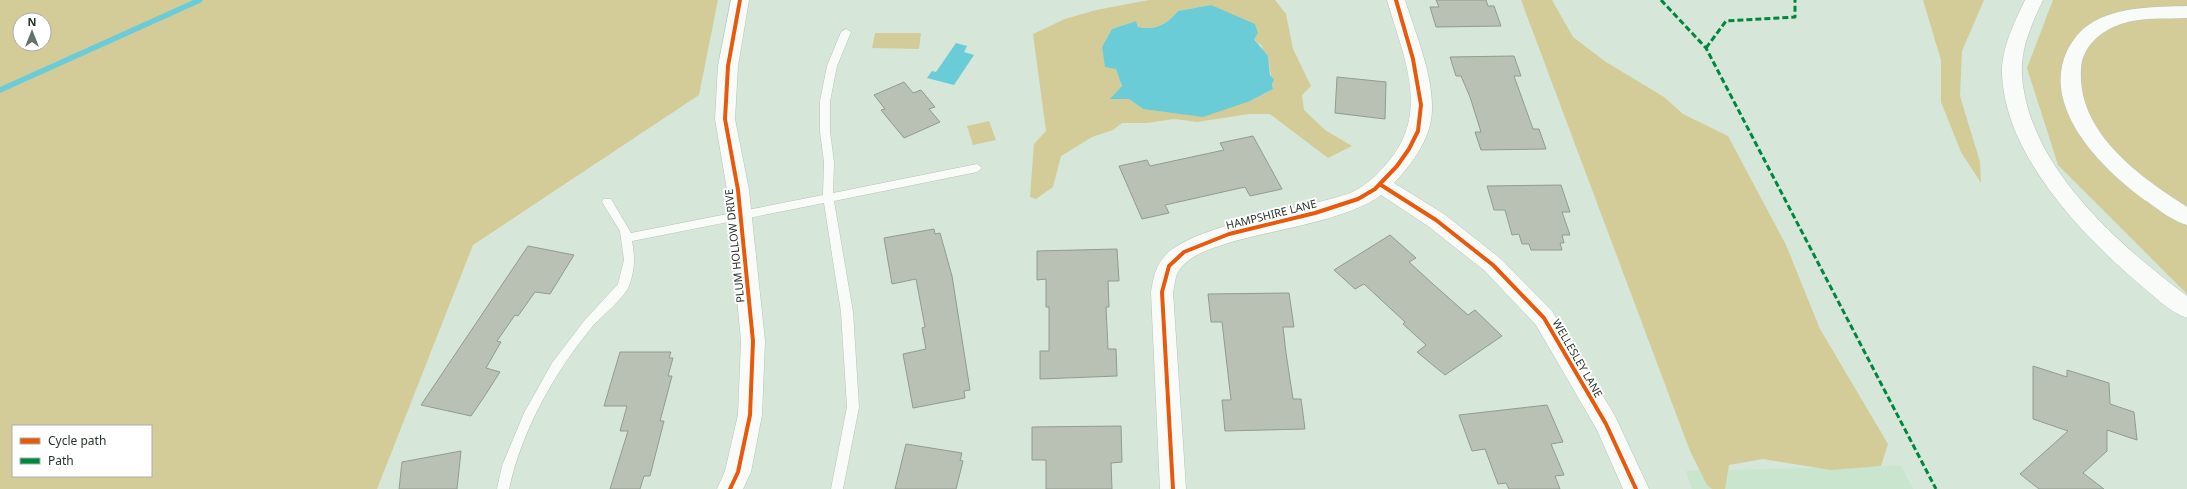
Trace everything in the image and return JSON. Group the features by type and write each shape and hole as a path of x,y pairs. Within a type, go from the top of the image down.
{"main road":[{"name":"PLUM HOLLOW DRIVE","path":"730,489 738,472 750,415 754,341 740,215 725,120 728,66 740,0"},
{"name":"HAMPSHIRE LANE","path":"1173,489 1162,292 1171,263 1189,249 1215,237 1317,213 1358,199 1381,185 1411,148 1421,118 1419,86 1396,0"},
{"path":"2034,0 2017,38 2012,76 2019,113 2033,146 2056,183 2086,220 2126,259 2187,309"},
{"path":"2187,12 2150,13 2113,21 2096,29 2079,45 2070,65 2070,90 2080,117 2098,145 2120,169 2164,203 2187,217"},
{"name":"WELLESLEY LANE","path":"1381,185 1436,220 1493,265 1544,318 1606,424 1636,489"}],"lane":[{"path":"837,489 846,455 853,407 847,312 828,197 829,162 825,132 825,102 832,66 846,32"},
{"path":"626,238 978,168"},
{"path":"503,489 508,466 530,413 553,373 588,324 623,286 630,260 625,230 607,202"}],"shaded area":[{"path":"0,0 718,0 699,95 473,245 377,489 0,489"},
{"path":"1149,0 1275,0 1286,14 1293,49 1311,86 1302,95 1304,110 1325,130 1352,146 1328,158 1270,114 1249,114 1197,122 1174,119 1147,123 1122,123 1113,130 1092,137 1061,156 1053,187 1036,199 1030,197 1034,144 1046,131 1033,34 1065,19 1096,10","holes":["1211,5 1224,12 1262,46 1263,51 1268,56 1273,89 1250,101 1143,109 1129,99 1111,99 1122,87 1108,37 1112,29 1136,21 1138,27 1155,27 1170,20 1178,11"]},
{"path":"1521,0 1552,0 1573,37 1606,62 1664,97 1683,114 1728,136 1786,245 1820,329 1888,444 1881,466 1831,470 1763,459 1729,465 1725,489 1712,489 1707,485 1690,451"},
{"path":"1923,0 1984,0 1962,51 1960,96 1980,162 1981,183 1961,152 1941,102 1941,60"},
{"path":"2053,0 2187,0 2187,294 2058,165 2027,68"},
{"path":"875,33 921,33 919,49 872,48"},
{"path":"989,121 996,140 973,145 967,126"},
{"path":"1901,466 1913,489 1692,489 1686,471"}],"water":[{"path":"1211,5 1255,24 1258,33 1254,39 1268,56 1270,75 1274,80 1272,84 1273,89 1250,101 1203,117 1143,109 1129,99 1110,99 1122,86 1116,69 1105,67 1102,47 1112,29 1136,21 1138,27 1155,27 1170,20 1178,11"},
{"path":"956,43 967,46 964,52 974,55 954,85 927,78 932,71 936,72"}],"building":[{"path":"1436,0 1486,0 1488,6 1494,6 1501,26 1436,27 1430,7 1439,7"},
{"path":"1514,56 1521,76 1514,76 1533,129 1539,129 1546,149 1481,150 1475,132 1481,132 1470,97 1461,76 1456,76 1450,57"},
{"path":"1337,77 1386,82 1385,119 1335,113"},
{"path":"904,82 913,93 921,90 935,107 929,109 940,122 904,138 881,110 885,109 874,95"},
{"path":"1253,136 1282,189 1250,196 1245,187 1165,205 1169,213 1142,219 1119,166 1147,160 1150,166 1224,150 1220,143"},
{"path":"1561,185 1570,212 1562,212 1570,235 1562,235 1564,243 1560,243 1562,250 1531,250 1529,244 1522,244 1519,234 1512,235 1505,210 1494,210 1487,186"},
{"path":"934,229 935,234 940,233 952,276 970,390 964,391 965,398 913,408 903,354 926,349 922,328 925,327 916,279 892,284 884,238"},
{"path":"1390,235 1416,258 1409,262 1433,284 1468,315 1475,310 1502,336 1445,375 1417,352 1426,345 1403,324 1405,322 1364,284 1355,289 1334,270"},
{"path":"528,246 574,255 550,294 535,292 518,316 515,315 497,341 501,342 486,368 500,372 484,397 471,416 421,405"},
{"path":"1117,249 1119,281 1108,281 1109,307 1106,307 1108,349 1116,349 1117,376 1040,379 1040,351 1049,351 1049,307 1046,307 1046,279 1037,280 1037,251"},
{"path":"1289,293 1294,327 1283,327 1286,353 1293,399 1301,399 1305,429 1225,431 1222,400 1231,400 1222,322 1211,322 1208,294"},
{"path":"620,352 671,352 669,358 673,358 668,376 672,376 660,421 664,421 650,476 644,476 640,489 610,489 628,431 620,431 627,406 604,406"},
{"path":"2033,366 2067,377 2067,370 2109,383 2110,404 2134,412 2137,440 2107,430 2107,451 2083,473 2104,489 2039,489 2020,474 2068,431 2033,419"},
{"path":"1547,405 1563,442 1551,444 1564,475 1555,476 1560,489 1509,489 1506,483 1498,484 1485,449 1472,451 1459,415"},
{"path":"1121,426 1122,462 1111,463 1112,489 1046,489 1046,460 1032,460 1032,427"},
{"path":"906,444 962,453 960,460 963,461 956,489 895,489"},
{"path":"461,451 457,489 399,489 402,462"}],"waterway":[{"path":"0,90 200,0"}],"marked path":[{"path":"1661,0 1706,48 1936,489"},
{"path":"1706,48 1726,21 1795,17 1795,0"}],"cycle path":[{"path":"730,489 738,472 750,415 753,341 738,190 725,119 728,66 740,0"},
{"path":"1173,489 1162,292 1169,266 1184,252 1204,242 1258,226 1315,213 1358,199 1375,189 1393,171 1412,144 1420,125 1421,118 1420,91 1417,75 1396,0"},
{"path":"1381,185 1436,220 1493,265 1544,318 1606,424 1636,489"}]}
